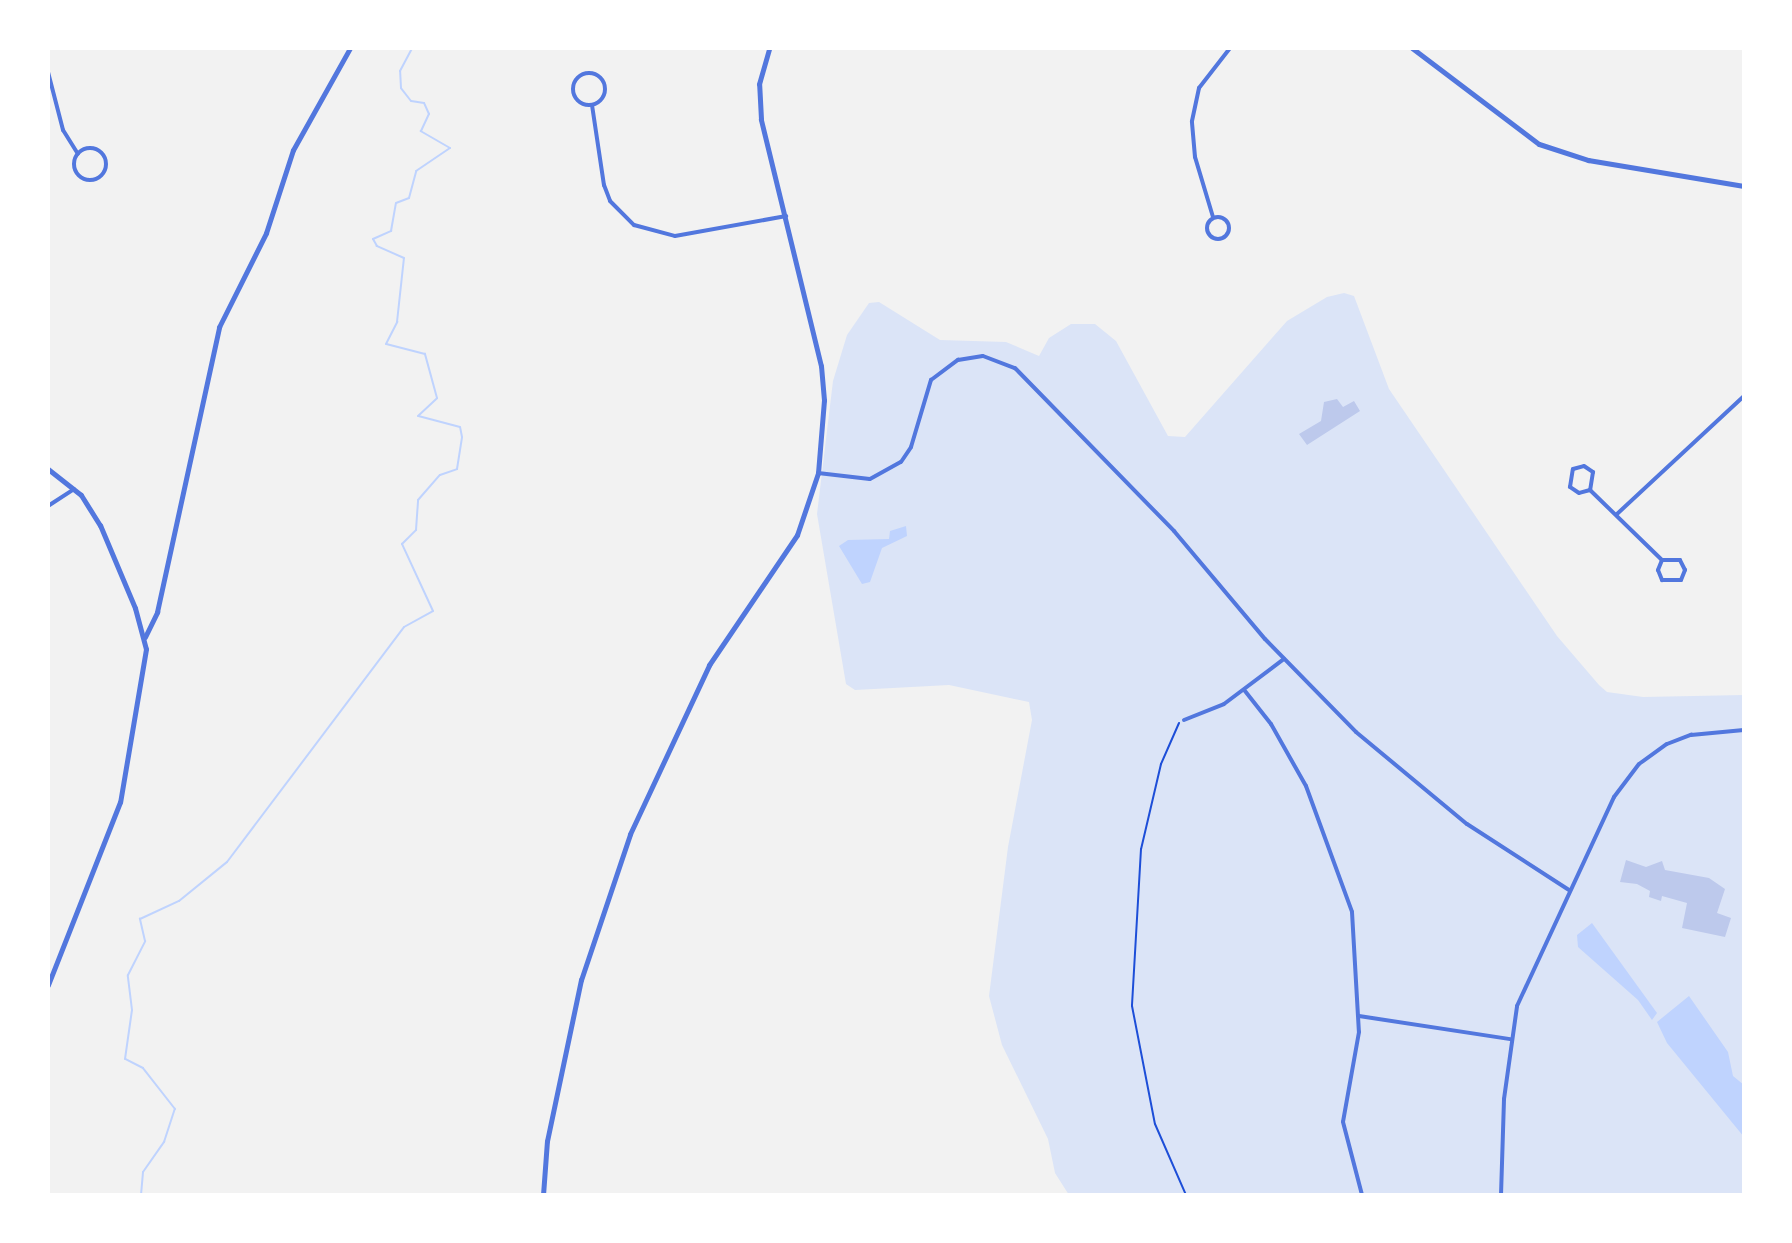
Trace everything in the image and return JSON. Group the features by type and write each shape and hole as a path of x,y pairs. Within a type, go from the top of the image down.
{"street":[{"path":"145,637 157,612 222,318 266,233 293,150 350,48"},
{"path":"543,1195 547,1141 581,980 630,834 709,665 797,535 818,473 823,383 761,119 759,84 769,48"},
{"path":"1213,217 1228,224 1220,239 1207,229 1213,217 1195,157 1193,113 1199,88 1230,48"},
{"path":"1412,48 1539,144 1588,160 1744,186"},
{"path":"48,72 63,130 78,154 74,167 79,175 100,176 105,163 99,151 90,148 78,154"},
{"path":"586,73 596,74 606,86 604,96 592,105 577,100 573,89 586,73"},
{"path":"592,105 610,201 634,225 675,236 786,216"},
{"path":"818,473 852,480 888,473 911,447 923,395 943,368 975,356 999,359 1028,380 1166,521 1284,659 1414,782 1569,890"},
{"path":"1616,515 1744,396"},
{"path":"1584,466 1593,472 1590,490 1579,493 1570,487 1573,469 1584,466"},
{"path":"48,469 74,489 108,541 145,637 144,683 120,802 48,985"},
{"path":"48,506 74,489"},
{"path":"1590,490 1662,560"},
{"path":"1672,556 1682,562 1685,572 1679,582 1660,578 1662,560 1672,556"},
{"path":"1184,720 1245,691 1284,659"},
{"path":"1245,691 1271,724 1306,786 1348,897 1359,1016 1343,1122 1362,1195"},
{"path":"1501,1195 1510,1039 1525,982 1614,797 1639,764 1683,737 1744,730"},
{"path":"1359,1016 1510,1039"}],"path":[{"path":"1184,720 1173,727 1141,849 1132,1006 1155,1124 1186,1195"}],"shaded area":[{"path":"1344,293 1354,296 1389,389 1557,636 1599,685 1607,692 1643,697 1744,695 1744,1195 1069,1195 1055,1173 1048,1139 1002,1045 989,996 1008,847 1032,720 1029,702 949,685 855,690 846,684 817,514 833,381 847,335 869,303 879,302 940,340 1006,342 1039,356 1049,338 1071,324 1095,324 1116,341 1168,436 1185,437 1287,321 1327,297"}],"water":[{"path":"906,526 907,536 882,548 870,582 862,584 839,546 848,540 889,539 890,531"},
{"path":"1592,923 1657,1013 1652,1020 1638,1000 1578,947 1577,935"},
{"path":"1689,996 1728,1052 1733,1076 1744,1085 1744,1137 1667,1043 1657,1022"}],"building":[{"path":"1337,399 1343,407 1354,401 1360,411 1307,445 1299,434 1321,421 1324,402"},
{"path":"1626,860 1646,867 1662,861 1665,870 1709,878 1725,889 1717,913 1731,918 1725,937 1682,928 1687,903 1662,896 1661,901 1649,897 1650,891 1637,884 1620,882"}],"waterway":[{"path":"141,1195 143,1172 164,1142 175,1109 143,1068 125,1059 132,1010 128,975 145,941 140,919 179,901 227,862 404,627 433,611 402,544 416,530 418,500 440,475 457,469 462,437 460,427 418,416 437,398 425,354 386,344 397,322 404,258 377,246 373,239 391,231 396,203 409,198 416,171 450,148 421,131 429,114 424,103 411,101 401,88 400,71 412,48"}]}
